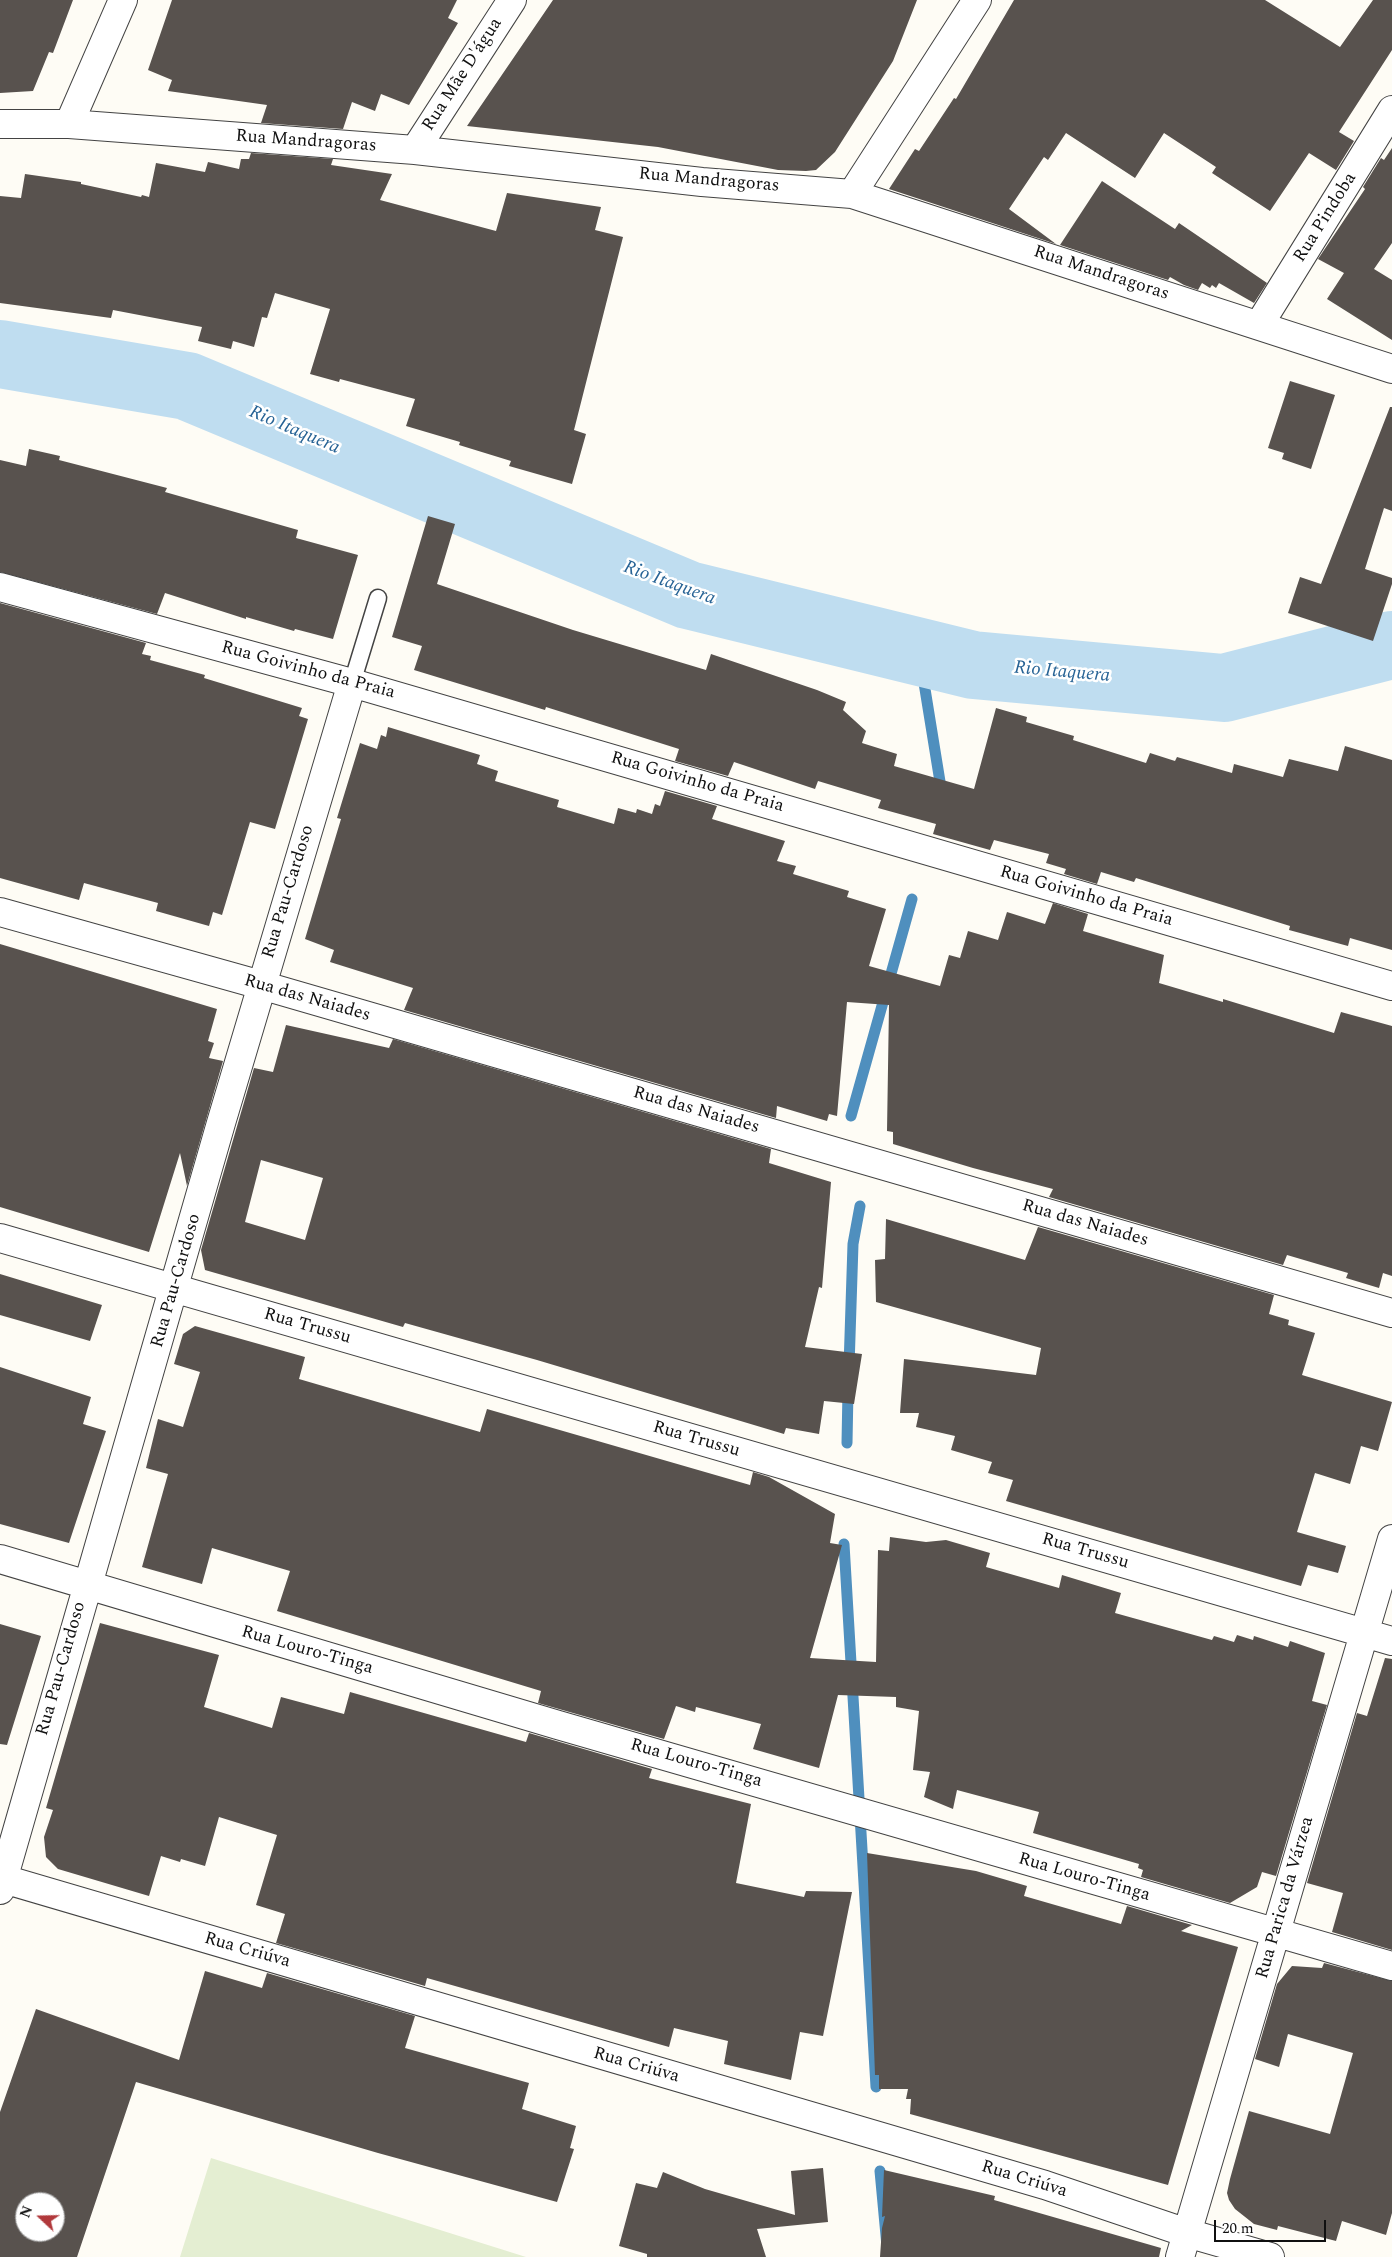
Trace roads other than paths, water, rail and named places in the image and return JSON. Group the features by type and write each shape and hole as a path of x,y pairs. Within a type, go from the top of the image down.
{"street":[{"path":"69,124 123,0"},
{"name":"Rua Mãe D'água","path":"415,150 512,0"},
{"path":"852,194 977,0"},
{"name":"Rua Pindoba","path":"1259,325 1392,110"},
{"name":"Rua Mandragoras","path":"0,124 69,124 415,150 702,182 852,194 1392,369"},
{"name":"Rua Goivinho da Praia","path":"0,587 352,682 1392,986"},
{"name":"Rua Pau-Cardoso","path":"1,1882 175,1289 261,985 352,682"},
{"name":"Rua das Naiades","path":"0,912 261,985 1392,1314"},
{"name":"Rua Trussu","path":"0,1238 1392,1640"},
{"name":"Rua Parica da Várzea","path":"1184,2245 1392,1539"},
{"name":"Rua Louro-Tinga","path":"0,1559 198,1619 1275,1934 1392,1966"},
{"name":"Rua Criúva","path":"1,1882 1045,2186 1184,2245 1270,2257"}],"lane":[{"path":"352,682 378,598"}],"waterway":[{"name":"Rio Itaquera","path":"0,354 187,386 688,595 973,665 1224,688 1392,645"},
{"path":"919,652 942,794"},
{"path":"851,1116 912,899"},
{"path":"849,1367 853,1244 860,1206"},
{"path":"847,1443 848,1390"},
{"path":"844,1544 876,2087"},
{"path":"880,2171 888,2257"}]}
